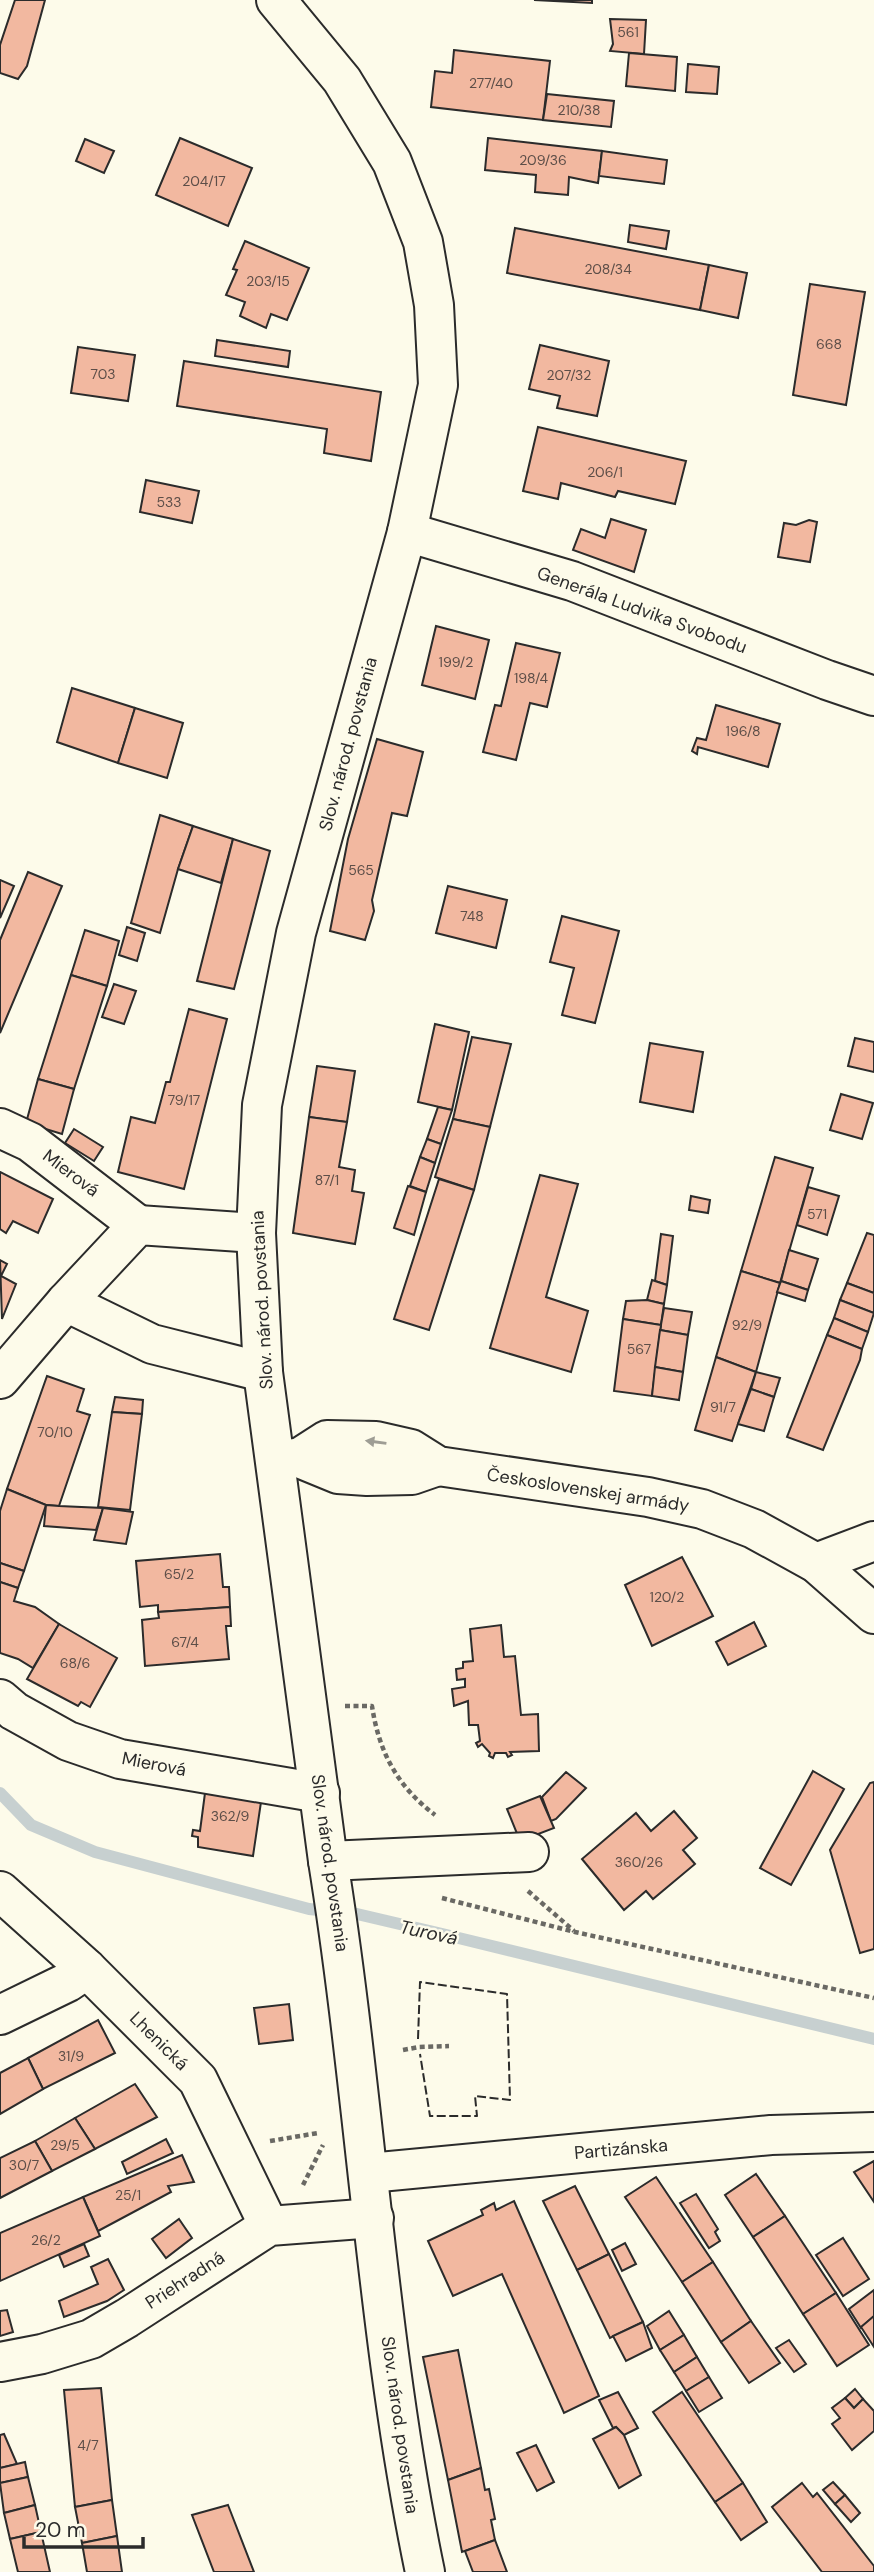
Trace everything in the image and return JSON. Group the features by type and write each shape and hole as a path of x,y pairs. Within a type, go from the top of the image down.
{"street":[{"name":"Slov. národ. povstania","path":"276,0 342,80 393,162 424,242 434,305 438,384 407,532 296,933 262,1105 256,1233 263,1372 287,1458 309,1710 341,1941 394,2400 408,2492 425,2572"},
{"name":"Generála Ludvika Svobodu","path":"407,532 572,581 874,696"},
{"name":"Mierová","path":"0,1128 30,1142 138,1225"},
{"path":"0,1379 66,1302 138,1225 256,1233"},
{"path":"66,1302 152,1344 263,1372"},
{"name":"Československej armády","path":"287,1458 327,1440 376,1441 411,1449 438,1466 648,1497 702,1508 754,1529 816,1563 874,1614"},
{"path":"816,1563 874,1541"},
{"name":"Mierová","path":"0,1699 14,1711 68,1741 120,1759 320,1793"},
{"path":"330,1872 485,1854 529,1852"},
{"name":"Lhenická","path":"0,1891 87,1969 198,2080 269,2226"},
{"path":"0,2015 68,1982 87,1969"},
{"name":"Partizánska","path":"369,2173 771,2135 874,2132"},
{"name":"Priehradná","path":"0,2362 42,2354 91,2339 269,2226 374,2218"}],"path":[{"path":"309,1710 372,1706 377,1737 386,1757 423,1806 485,1854 575,1932"},
{"path":"429,1895 575,1932 874,1998"},
{"path":"403,2050 449,2046"}],"building":[{"path":"15,0 45,0 27,66 18,79 0,73 0,45"},
{"path":"534,0 592,0 592,3"},
{"path":"610,19 646,20 644,54 610,51 613,44"},
{"path":"454,50 550,61 543,120 431,107 435,71 452,73"},
{"path":"629,53 677,57 675,91 626,86"},
{"path":"688,64 719,67 717,94 686,92"},
{"path":"547,94 614,101 611,127 543,120"},
{"path":"180,138 252,168 228,226 156,195"},
{"path":"488,138 602,151 598,183 569,177 568,195 535,192 536,175 485,170"},
{"path":"85,139 114,151 104,173 76,161"},
{"path":"602,151 667,160 664,184 599,176"},
{"path":"630,225 669,231 666,249 628,242"},
{"path":"515,228 709,265 700,310 507,273"},
{"path":"245,241 309,268 287,320 271,314 266,328 240,316 245,302 226,295"},
{"path":"709,265 747,273 738,318 700,310"},
{"path":"810,284 865,292 846,405 793,395"},
{"path":"217,340 290,351 288,367 215,356"},
{"path":"540,345 609,361 597,416 557,408 560,396 529,389"},
{"path":"78,347 135,355 128,401 71,393"},
{"path":"184,361 381,392 371,461 324,453 327,429 177,406"},
{"path":"538,427 686,461 675,504 618,491 615,497 561,483 558,499 523,491"},
{"path":"146,480 199,491 192,523 140,512"},
{"path":"611,519 646,530 634,572 573,550 581,529 605,538"},
{"path":"809,520 817,522 810,562 778,557 784,523 796,525"},
{"path":"436,626 489,640 475,699 422,685"},
{"path":"516,643 560,653 547,707 530,703 516,760 483,752 495,705 501,706"},
{"path":"72,688 135,708 118,763 57,742"},
{"path":"716,705 780,724 768,767 698,747 697,754 692,751 697,738 706,740"},
{"path":"135,708 183,723 167,778 118,763"},
{"path":"377,739 423,752 407,816 392,813 372,900 374,911 365,940 330,931 348,839"},
{"path":"160,815 193,826 160,933 131,923"},
{"path":"193,826 233,839 221,883 178,869"},
{"path":"233,839 270,851 234,989 197,981"},
{"path":"28,872 62,886 0,1033 0,940"},
{"path":"0,880 14,886 0,918"},
{"path":"448,886 507,900 496,948 436,933"},
{"path":"562,916 619,931 595,1023 562,1015 574,968 550,962"},
{"path":"127,927 145,933 137,961 119,955"},
{"path":"85,930 119,941 107,986 71,975"},
{"path":"71,975 107,986 74,1089 38,1079"},
{"path":"114,984 136,991 124,1024 102,1017"},
{"path":"189,1009 227,1019 184,1189 118,1172 131,1117 155,1123 166,1082 170,1082"},
{"path":"435,1024 469,1032 452,1110 418,1102"},
{"path":"472,1037 511,1044 490,1127 453,1119"},
{"path":"855,1038 874,1042 874,1072 848,1066"},
{"path":"650,1043 703,1052 693,1112 640,1102"},
{"path":"317,1066 355,1071 347,1122 309,1117"},
{"path":"38,1079 74,1089 62,1134 26,1123"},
{"path":"841,1094 873,1103 862,1139 830,1130"},
{"path":"438,1107 452,1110 441,1144 427,1139"},
{"path":"309,1117 347,1122 339,1167 355,1170 352,1191 364,1193 355,1244 293,1233"},
{"path":"453,1119 490,1127 474,1190 435,1177"},
{"path":"74,1129 103,1147 94,1161 65,1143"},
{"path":"427,1139 441,1144 435,1163 420,1157"},
{"path":"420,1157 435,1163 426,1192 410,1186"},
{"path":"775,1157 813,1168 780,1283 741,1271"},
{"path":"0,1172 53,1199 38,1233 13,1221 6,1233 0,1229"},
{"path":"540,1175 578,1184 546,1297 588,1311 571,1372 490,1348"},
{"path":"439,1179 474,1190 429,1330 394,1319"},
{"path":"408,1186 426,1192 414,1235 394,1228"},
{"path":"808,1187 839,1196 827,1235 797,1225"},
{"path":"691,1196 710,1200 708,1213 689,1210"},
{"path":"867,1233 874,1235 874,1293 847,1283"},
{"path":"661,1234 673,1236 667,1285 655,1281"},
{"path":"789,1250 818,1259 808,1290 781,1281"},
{"path":"0,1260 7,1264 1,1276 16,1284 2,1319"},
{"path":"741,1271 780,1283 756,1372 716,1357"},
{"path":"652,1280 667,1285 664,1304 647,1300"},
{"path":"781,1281 808,1290 805,1301 777,1292"},
{"path":"847,1283 874,1293 874,1313 840,1300"},
{"path":"647,1300 664,1304 661,1325 623,1319 626,1301"},
{"path":"840,1300 874,1313 868,1332 834,1318"},
{"path":"664,1308 692,1312 688,1335 660,1330"},
{"path":"834,1318 868,1332 862,1349 827,1335"},
{"path":"623,1319 661,1325 652,1396 614,1391"},
{"path":"660,1330 688,1335 683,1372 655,1367"},
{"path":"827,1335 862,1349 823,1450 787,1437"},
{"path":"716,1357 756,1372 732,1441 695,1430"},
{"path":"655,1367 683,1372 679,1400 652,1396"},
{"path":"756,1372 780,1378 774,1397 751,1389"},
{"path":"47,1376 84,1389 77,1411 90,1415 59,1506 46,1505 7,1489"},
{"path":"751,1389 774,1397 764,1431 738,1424"},
{"path":"115,1397 143,1400 142,1414 112,1412"},
{"path":"112,1412 142,1414 130,1510 98,1507"},
{"path":"7,1489 46,1505 24,1571 0,1563 0,1511"},
{"path":"46,1505 103,1508 96,1530 44,1526"},
{"path":"103,1508 133,1512 126,1544 94,1540"},
{"path":"220,1554 223,1587 229,1587 230,1607 158,1612 158,1605 140,1607 136,1561"},
{"path":"682,1557 713,1616 652,1646 625,1585"},
{"path":"0,1563 24,1571 18,1588 0,1582"},
{"path":"0,1582 18,1588 14,1601 35,1607 59,1624 33,1668 0,1653"},
{"path":"230,1607 231,1626 226,1626 229,1659 145,1666 142,1620 159,1618 158,1612"},
{"path":"754,1622 766,1646 728,1665 716,1642"},
{"path":"59,1624 117,1658 90,1707 81,1702 78,1706 27,1679"},
{"path":"501,1625 504,1657 515,1656 521,1715 538,1714 539,1751 510,1752 512,1755 508,1757 506,1753 495,1753 493,1758 482,1744 478,1747 476,1743 480,1741 478,1725 469,1725 468,1701 454,1706 452,1689 465,1687 465,1679 457,1680 456,1669 463,1668 463,1662 473,1661 470,1629"},
{"path":"813,1771 844,1789 791,1885 760,1868"},
{"path":"566,1772 586,1788 551,1821 542,1797"},
{"path":"874,1782 874,1949 860,1953 830,1850 870,1783"},
{"path":"205,1793 261,1802 253,1856 198,1847 198,1837 192,1836 193,1830 200,1831"},
{"path":"540,1796 554,1828 520,1841 507,1809"},
{"path":"674,1811 697,1838 683,1850 695,1864 653,1899 646,1891 624,1910 582,1859 636,1813 651,1831"},
{"path":"289,2004 293,2040 259,2044 254,2008"},
{"path":"98,2020 115,2053 43,2089 28,2058"},
{"path":"28,2058 43,2089 0,2114 0,2073"},
{"path":"135,2084 157,2117 95,2149 75,2118"},
{"path":"75,2118 95,2149 52,2171 35,2141"},
{"path":"166,2139 173,2153 127,2174 122,2162"},
{"path":"35,2141 52,2171 0,2198 0,2158"},
{"path":"182,2155 194,2182 168,2186 171,2192 98,2231 83,2197"},
{"path":"874,2161 874,2202 854,2172"},
{"path":"756,2174 785,2216 753,2237 725,2195"},
{"path":"656,2177 713,2262 682,2282 625,2197"},
{"path":"575,2186 609,2254 577,2270 543,2201"},
{"path":"696,2194 718,2229 715,2232 720,2241 709,2248 680,2203"},
{"path":"83,2197 100,2236 0,2281 0,2233"},
{"path":"514,2201 599,2396 564,2413 502,2274 453,2296 428,2241 483,2215 481,2210 494,2203 496,2210"},
{"path":"785,2216 836,2293 803,2314 753,2237"},
{"path":"179,2219 192,2238 166,2258 152,2239"},
{"path":"843,2238 869,2279 843,2296 816,2255"},
{"path":"625,2243 636,2264 622,2271 612,2250"},
{"path":"84,2244 89,2256 64,2267 59,2255"},
{"path":"609,2254 643,2322 610,2338 577,2270"},
{"path":"108,2259 124,2290 107,2301 64,2317 59,2301 98,2284 91,2267"},
{"path":"713,2262 751,2321 721,2342 682,2282"},
{"path":"874,2290 874,2316 861,2328 849,2309"},
{"path":"836,2293 869,2345 837,2366 803,2314"},
{"path":"7,2310 13,2332 0,2336 0,2311"},
{"path":"669,2311 684,2335 660,2350 647,2326"},
{"path":"874,2316 874,2347 861,2327"},
{"path":"751,2321 780,2363 749,2383 721,2342"},
{"path":"643,2322 652,2348 626,2361 613,2336"},
{"path":"684,2335 697,2357 674,2372 660,2350"},
{"path":"789,2340 806,2364 794,2372 776,2348"},
{"path":"458,2350 481,2468 448,2480 423,2357"},
{"path":"697,2357 709,2377 686,2391 674,2372"},
{"path":"709,2377 722,2398 699,2412 686,2391"},
{"path":"101,2388 112,2500 75,2507 64,2390"},
{"path":"855,2389 863,2399 854,2408 845,2398"},
{"path":"618,2392 638,2428 624,2435 616,2427 613,2428 599,2400"},
{"path":"682,2392 743,2483 715,2502 653,2412"},
{"path":"845,2398 854,2408 863,2399 874,2411 874,2431 852,2450 832,2424 840,2418 832,2408"},
{"path":"616,2427 624,2435 641,2475 619,2488 593,2439"},
{"path":"4,2434 17,2464 0,2468 0,2435"},
{"path":"536,2445 554,2482 537,2491 517,2453"},
{"path":"25,2462 28,2477 0,2483 0,2468"},
{"path":"481,2468 485,2490 489,2489 495,2519 491,2520 495,2540 462,2552 448,2480"},
{"path":"28,2477 35,2505 4,2513 0,2483"},
{"path":"833,2482 845,2495 835,2504 823,2490"},
{"path":"743,2483 767,2522 741,2540 715,2502"},
{"path":"802,2483 813,2497 817,2493 874,2566 874,2572 822,2572 772,2507"},
{"path":"845,2495 860,2513 851,2522 835,2504"},
{"path":"112,2500 117,2536 82,2543 75,2507"},
{"path":"35,2505 41,2532 10,2539 4,2513"},
{"path":"228,2505 254,2572 214,2572 192,2515"},
{"path":"41,2532 50,2572 18,2572 10,2539"},
{"path":"117,2536 122,2572 87,2572 82,2543"},
{"path":"495,2540 507,2572 473,2572 465,2551"}],"waterway":[{"name":"Turová","path":"0,1793 31,1825 95,1852 309,1909 357,1914 874,2039"}],"fence":[{"path":"418,2039 420,1982 507,1994 510,2100 475,2096 477,2116 430,2116 420,2054"}]}
